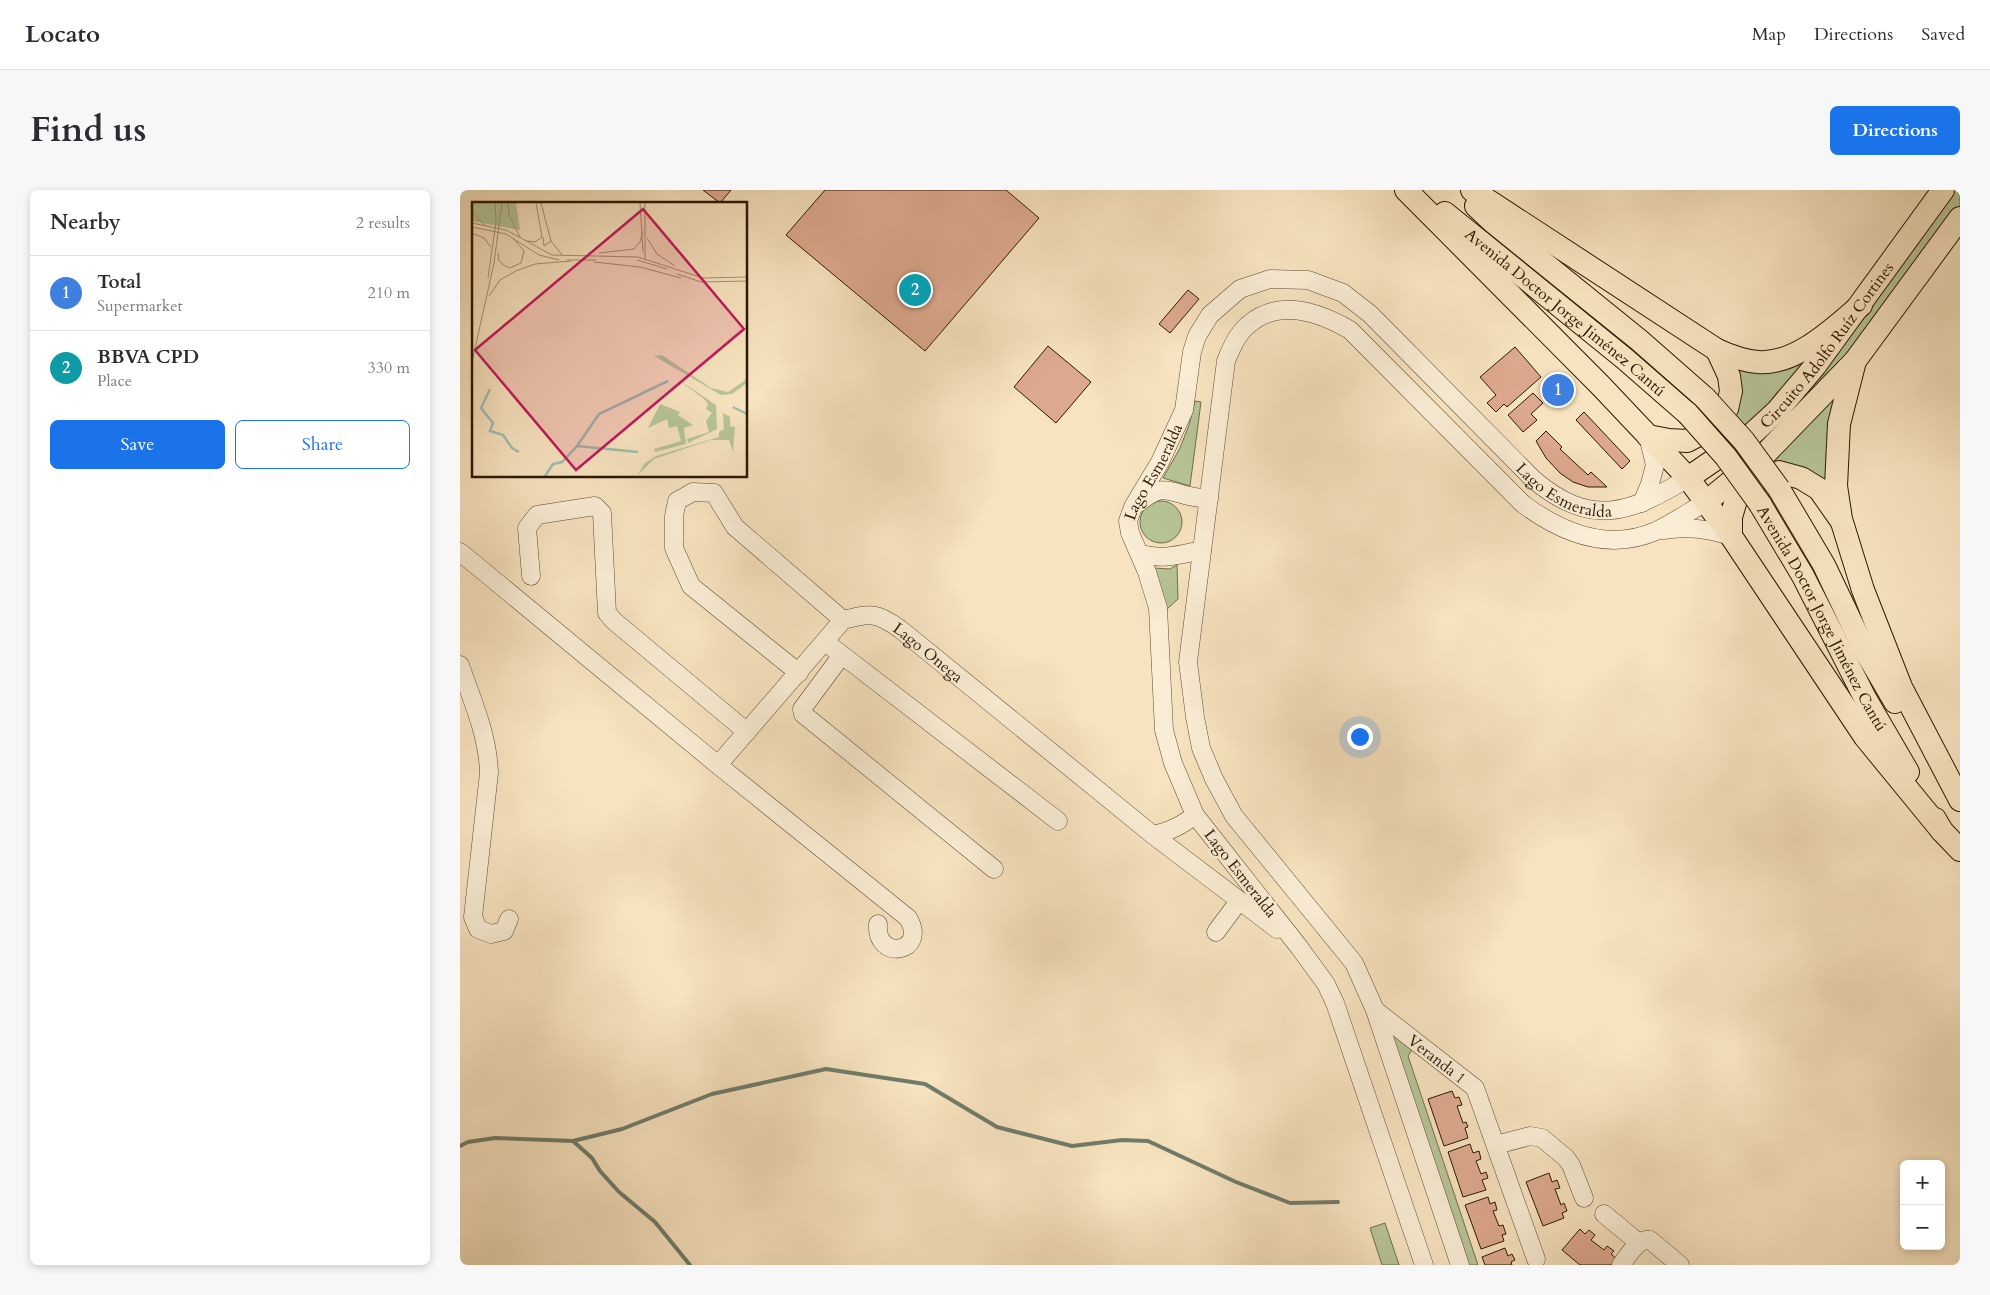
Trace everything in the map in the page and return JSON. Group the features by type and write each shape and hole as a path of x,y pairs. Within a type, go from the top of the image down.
{"main road":[{"path":"1406,190 1602,386 1688,478 1731,536 1865,737 1942,831"},
{"name":"Avenida Doctor Jorge Jiménez Cantú","path":"1414,190 1553,299 1658,386 1688,414 1726,457 1760,504 1803,576 1865,698 1942,831 1960,850"},
{"name":"Avenida Doctor Jorge Jiménez Cantú","path":"1460,190 1493,222 1653,352 1705,398 1744,441 1779,488 1824,564 1863,647 1932,764 1960,804"},
{"path":"1472,190 1717,350 1735,358 1759,362 1775,361 1801,351 1824,337 1861,305"},
{"name":"Circuito Adolfo Ruíz Cortines","path":"1688,478 1752,434 1777,411 1815,366 1861,305 1943,190"},
{"name":"Circuito Adolfo Ruíz Cortines","path":"1706,502 1766,453 1855,361 1960,218"},
{"path":"1648,436 1687,441 1708,430 1727,409 1731,391 1729,376 1717,350"},
{"path":"1855,361 1839,424 1836,486 1841,519 1863,590 1901,687 1960,800"},
{"path":"1706,502 1734,446"},
{"path":"1731,536 1731,517 1736,500 1757,480 1779,472 1801,478 1818,489 1841,519"}],"street":[{"name":"Lago Esmeralda","path":"1424,1265 1335,1003 1326,984 1195,815 1173,763 1164,730 1158,608 1140,554 1130,533 1128,521 1133,507 1160,462 1184,410 1192,352 1197,336 1210,315 1240,289 1270,279 1308,280 1343,293 1370,314 1533,479 1556,497 1572,505 1599,511 1618,510 1642,503 1688,478"},
{"name":"Lago Esmeralda","path":"1460,1265 1375,1010 1354,963 1234,816 1214,779 1201,748 1188,662 1226,362 1233,345 1248,325 1268,312 1285,310 1306,311 1324,317 1350,330 1511,492 1539,516 1567,531 1604,540 1626,538 1656,531 1706,502"},
{"path":"1642,503 1650,484 1654,465 1648,436"},
{"path":"1152,475 1164,489"},
{"path":"1133,507 1156,491 1164,489 1209,499"},
{"path":"718,765 799,673 843,620 734,527 714,493 693,492 677,501 674,516 674,548 691,586 799,673"},
{"path":"531,576 527,528 537,515 595,506 602,513 608,613 614,621 747,732"},
{"path":"1656,531 1683,527 1703,528 1731,536"},
{"path":"1140,554 1154,558 1167,558 1202,550"},
{"path":"460,552 718,765 908,918 914,928 913,938 908,946 899,949 889,948 880,940 878,924"},
{"name":"Lago Onega","path":"843,620 864,614 882,617 900,629 1152,834 1299,947"},
{"path":"825,642 1058,821"},
{"path":"842,655 802,709 803,714 994,869"},
{"path":"460,665 485,738 489,773 472,916 478,929 491,934 504,931 509,919"},
{"path":"1152,834 1168,832 1182,825 1195,815"},
{"path":"1216,932 1239,900"},
{"name":"Veranda 1","path":"1375,1010 1475,1088 1536,1259"},
{"path":"1496,1145 1530,1136 1542,1138 1571,1165 1584,1198"},
{"path":"1604,1214 1639,1243"},
{"path":"1621,1265 1642,1240 1650,1240 1680,1265"}],"green space":[{"path":"1943,190 1960,190 1960,217 1855,361 1836,486 1779,472 1727,409 1735,358 1759,362 1824,337"},
{"path":"1195,401 1201,402 1190,486 1163,478 1180,448 1189,425"},
{"path":"1161,501 1176,507 1182,522 1176,537 1161,543 1146,537 1140,522 1146,507"},
{"path":"1177,565 1178,599 1165,611 1154,568 1170,569"},
{"path":"1375,1010 1417,1042 1408,1056 1478,1265 1460,1265"},
{"path":"1385,1223 1399,1265 1382,1265 1370,1228"}],"building":[{"path":"703,190 731,190 721,202"},
{"path":"825,190 1006,190 1039,218 925,351 786,235"},
{"path":"1188,290 1199,299 1170,333 1159,324"},
{"path":"1048,346 1091,382 1056,423 1014,387"},
{"path":"1515,347 1541,377 1507,407 1504,404 1496,412 1487,403 1496,395 1480,377"},
{"path":"1555,373 1574,394 1560,407 1541,386"},
{"path":"1533,393 1543,403 1531,414 1537,420 1523,432 1508,415"},
{"path":"1584,412 1630,461 1622,469 1576,420"},
{"path":"1546,431 1562,447 1560,449 1588,475 1591,472 1607,487 1588,487 1573,482 1560,473 1546,458 1536,441"},
{"path":"1452,1091 1455,1098 1459,1097 1462,1105 1457,1106 1463,1123 1466,1122 1468,1127 1465,1128 1468,1138 1444,1146 1428,1099"},
{"path":"1470,1144 1473,1153 1479,1151 1481,1159 1476,1161 1481,1174 1486,1172 1488,1178 1482,1180 1486,1190 1463,1197 1448,1152"},
{"path":"1549,1173 1552,1182 1557,1180 1560,1188 1555,1189 1561,1205 1564,1203 1567,1211 1562,1213 1564,1218 1543,1226 1526,1182"},
{"path":"1488,1197 1490,1204 1495,1202 1497,1210 1493,1211 1499,1226 1503,1225 1506,1234 1502,1235 1504,1241 1481,1249 1465,1205"},
{"path":"1580,1229 1585,1234 1589,1230 1595,1235 1591,1240 1604,1250 1607,1246 1614,1251 1611,1254 1617,1259 1612,1265 1580,1265 1562,1250"},
{"path":"1505,1248 1508,1256 1512,1254 1515,1260 1511,1262 1512,1265 1485,1265 1482,1257"}],"waterway":[{"path":"460,1146 468,1142 495,1138 573,1141 622,1129 712,1094 826,1069 925,1084 997,1127 1072,1146 1122,1140 1148,1141 1236,1182 1290,1203 1338,1202"},
{"path":"573,1141 592,1158 600,1171 619,1192 655,1222 690,1265"}],"place":[{"name":"BBVA CPD","path":"915,290"},
{"name":"Total","path":"1558,390"}]}
